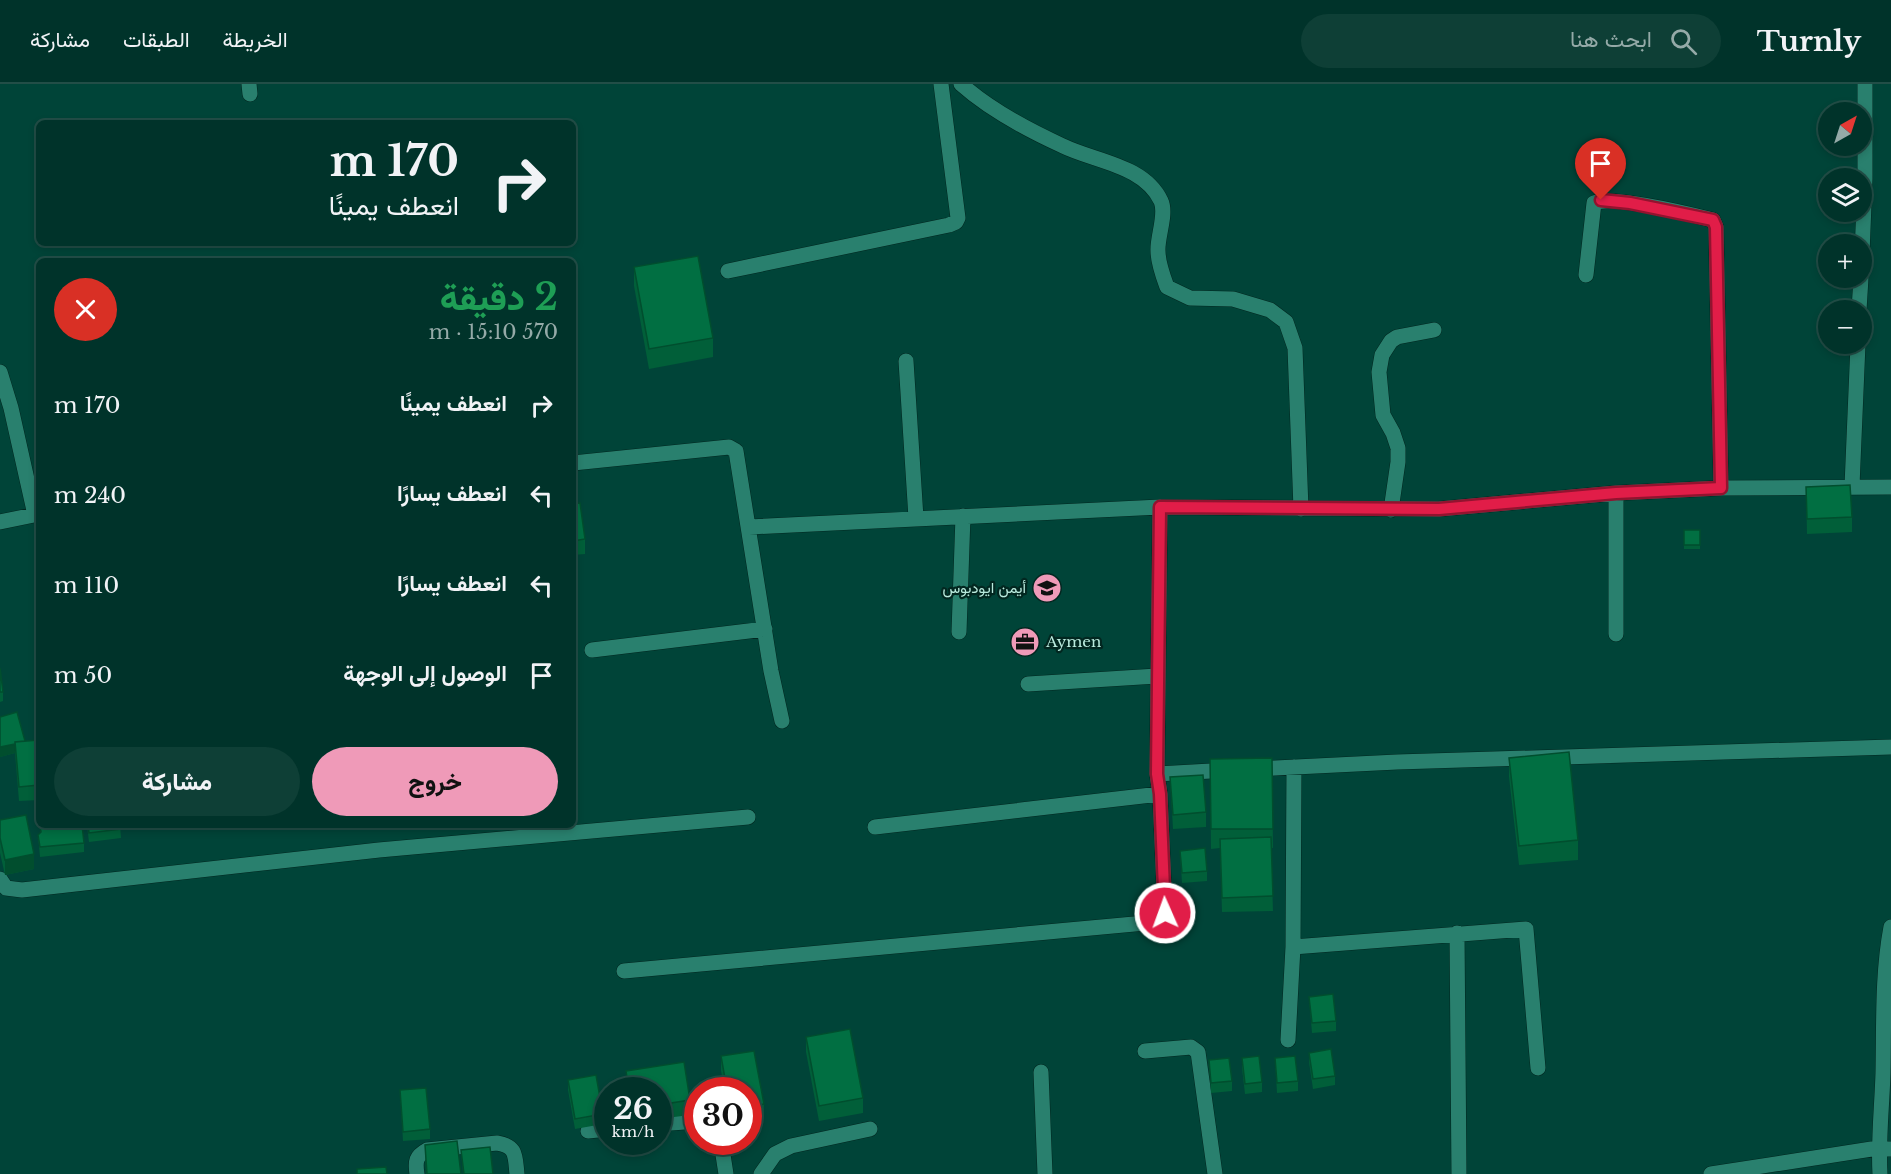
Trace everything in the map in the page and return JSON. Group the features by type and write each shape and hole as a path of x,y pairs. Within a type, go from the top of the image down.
{"street":[{"path":"728,271 956,222 958,218 941,84"},
{"path":"961,84 1006,116 1055,142 1120,167 1148,183 1162,203 1158,252 1167,287 1190,298 1233,299 1270,310 1287,322 1295,348 1301,509"},
{"path":"1863,234 1865,84"},
{"path":"1586,275 1594,203 1601,200 1630,203 1713,220 1716,227 1721,488"},
{"path":"1391,510 1398,448 1383,415 1379,372 1382,355 1391,341 1397,337 1434,330"},
{"path":"1852,486 1858,354"},
{"path":"906,361 916,518"},
{"path":"0,372 36,510"},
{"path":"576,463 729,447 736,451 782,720"},
{"path":"749,527 1160,507 1439,509 1616,493 1721,488 1891,487"},
{"path":"1616,493 1616,634"},
{"path":"624,971 1156,922 1161,919 1165,913 1160,794 1157,774 1160,507"},
{"path":"0,522 36,514"},
{"path":"959,632 963,516"},
{"path":"592,650 765,629"},
{"path":"1028,684 1157,676"},
{"path":"1157,774 1397,762 1891,747"},
{"path":"1288,1040 1293,947 1293,767"},
{"path":"875,827 1160,794"},
{"path":"0,879 6,888 22,890 379,850 748,817"},
{"path":"1880,1174 1885,1149 1887,947 1891,927"},
{"path":"1293,947 1526,929 1538,1068"},
{"path":"1457,933 1459,1174"},
{"path":"1145,1051 1191,1047 1198,1052 1215,1174"},
{"path":"1041,1072 1045,1174"},
{"path":"761,1174 776,1154 791,1146 870,1129"},
{"path":"588,1131 594,1130"},
{"path":"417,1174 415,1162 419,1154 427,1150 497,1143 507,1144 515,1153 517,1174"},
{"path":"1711,1174 1885,1149"},
{"path":"723,1155 726,1174"}],"building":[{"path":"698,256 713,338 649,349 634,267"},
{"path":"1850,485 1852,517 1807,519 1806,487"},
{"path":"580,503 585,539 576,540 576,504"},
{"path":"1684,530 1700,530 1700,545 1684,545"},
{"path":"0,668 3,692 0,692"},
{"path":"17,712 25,741 0,747 0,717"},
{"path":"36,740 36,785 19,787 15,742"},
{"path":"1569,752 1578,840 1519,846 1509,758"},
{"path":"1272,758 1273,829 1211,829 1210,759"},
{"path":"1203,775 1206,812 1173,815 1170,777"},
{"path":"26,815 34,854 5,860 0,838 0,820"},
{"path":"40,828 82,828 84,843 40,847 38,835 41,832"},
{"path":"88,828 121,829 89,833"},
{"path":"1271,837 1273,896 1222,898 1220,839"},
{"path":"1205,848 1207,871 1182,873 1180,851"},
{"path":"1333,994 1336,1021 1312,1023 1309,997"},
{"path":"850,1029 863,1098 819,1106 806,1037"},
{"path":"1331,1049 1335,1076 1313,1079 1309,1053"},
{"path":"754,1051 759,1077 725,1077 721,1056"},
{"path":"1259,1056 1262,1082 1245,1084 1242,1058"},
{"path":"1295,1056 1298,1081 1277,1083 1275,1058"},
{"path":"1229,1058 1232,1081 1211,1083 1209,1060"},
{"path":"684,1062 686,1077 684,1077 684,1101 672,1103 672,1077 627,1077 626,1071"},
{"path":"596,1075 594,1077 594,1116 575,1119 568,1080"},
{"path":"426,1088 430,1129 403,1132 400,1090"},
{"path":"457,1141 461,1174 427,1174 425,1145"},
{"path":"490,1147 493,1174 464,1174 461,1150"},
{"path":"386,1167 387,1174 357,1174 357,1169"}],"place":[{"name":"أيمن ايودبوس","path":"1047,588"},
{"name":"Aymen","path":"1025,642"}],"route":[{"path":"1165,913 1160,794 1157,774 1160,507 1439,509 1616,493 1721,488 1716,227 1713,220 1630,203 1601,200"}]}
